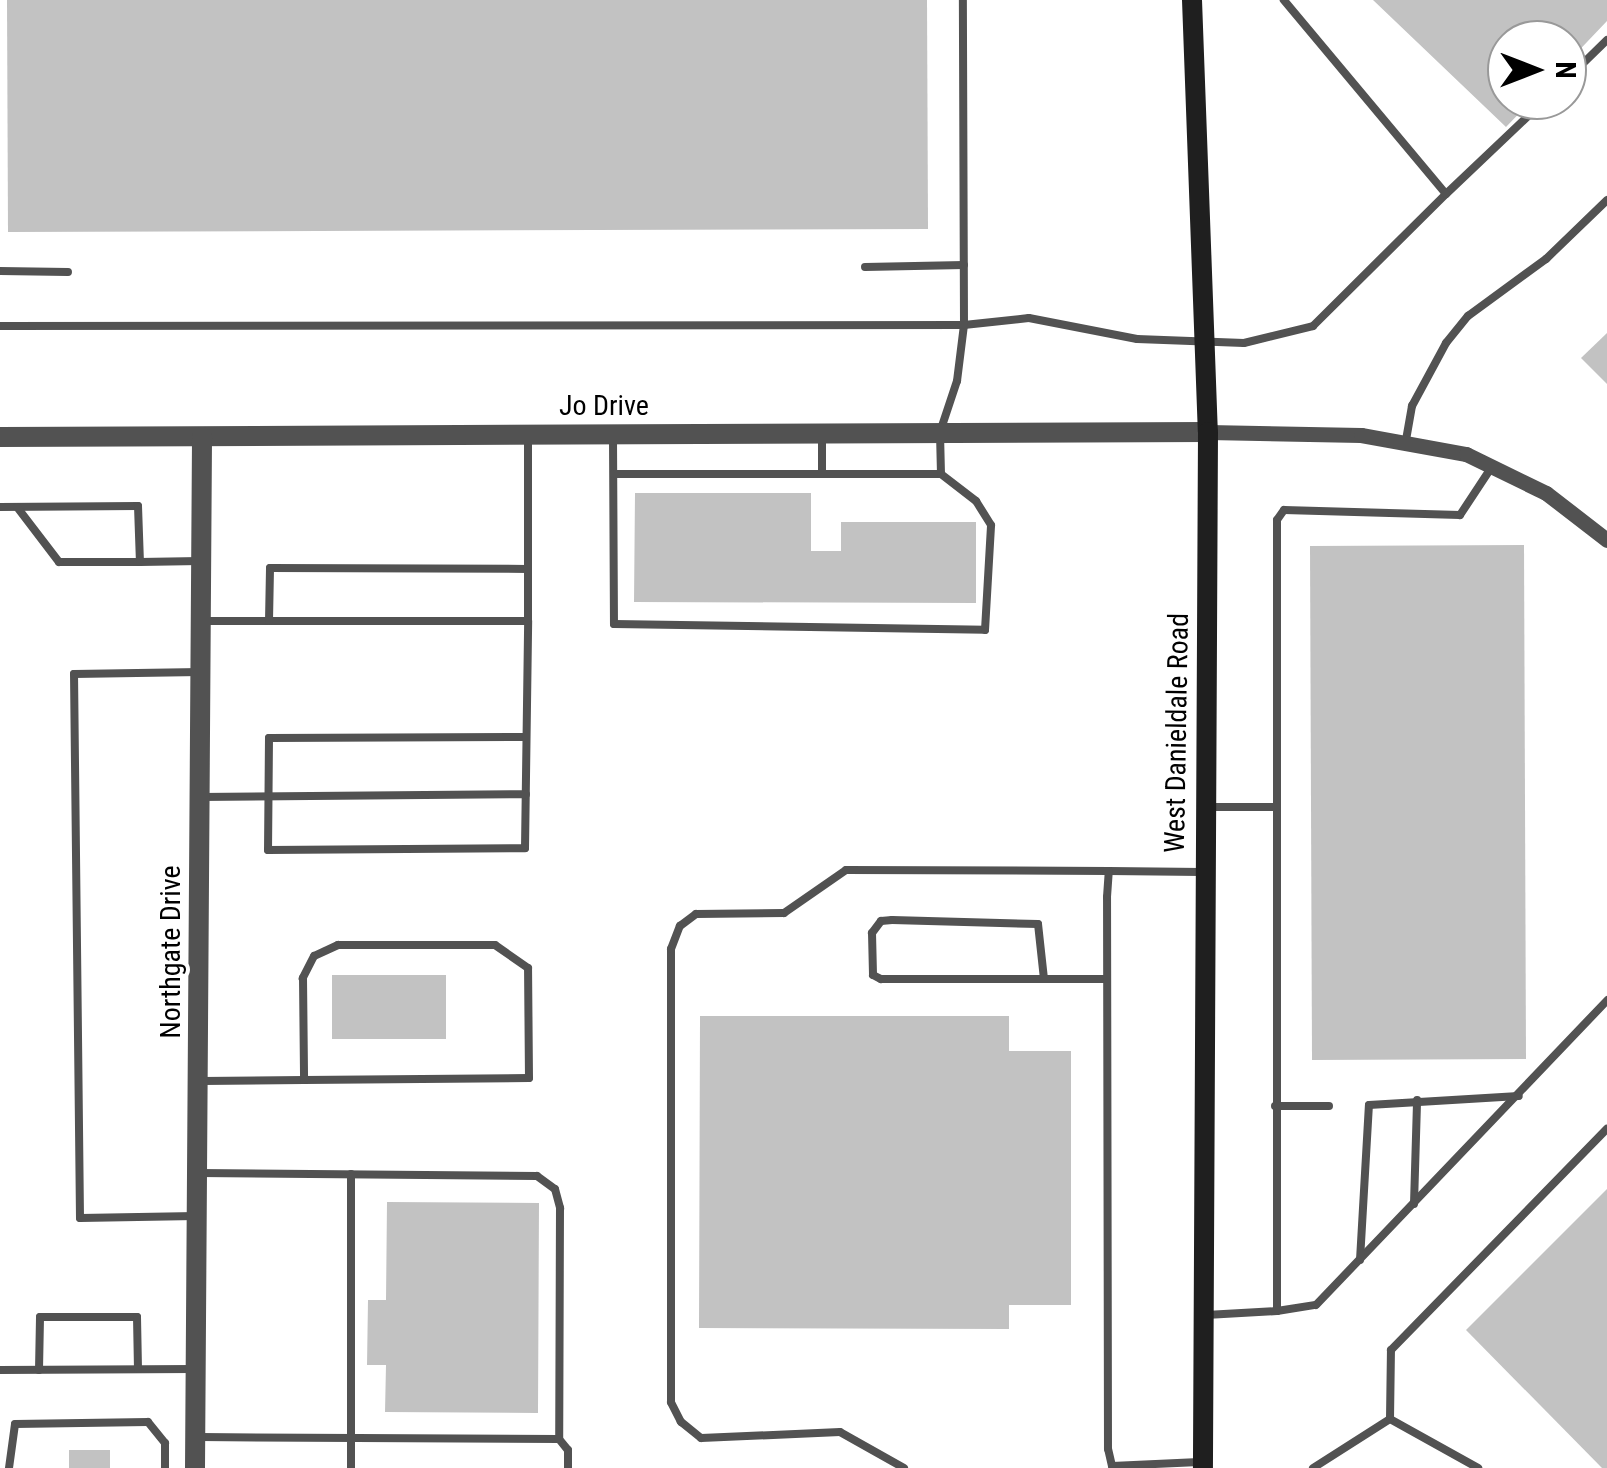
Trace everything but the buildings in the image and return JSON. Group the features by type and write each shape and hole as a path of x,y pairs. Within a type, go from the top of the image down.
{"main road":[{"name":"West Danieldale Road","path":"1192,0 1208,432 1202,872 1202,1465"}],"street":[{"path":"1208,432 1406,440 1492,465 1546,493 1607,540"},
{"name":"Jo Drive","path":"0,437 1208,432"},
{"name":"Northgate Drive","path":"195,1468 202,437"}],"lane":[{"path":"941,474 940,432 957,381 964,326 963,0"},
{"path":"1284,0 1446,194"},
{"path":"1587,59 1607,40"},
{"path":"0,326 964,326 1030,318 1138,338 1244,343 1314,326 1523,120"},
{"path":"1406,440 1412,406 1446,342 1468,316 1546,259 1607,200"},
{"path":"865,267 964,265"},
{"path":"0,271 68,272"},
{"path":"822,432 822,474"},
{"path":"526,737 269,738 268,850 526,848 528,433"},
{"path":"613,433 614,624 985,630 991,524 976,502 941,474 614,474"},
{"path":"1276,1311 1277,520 1284,510 1460,515 1492,465"},
{"path":"0,507 138,506 140,562"},
{"path":"17,507 60,562 201,562"},
{"path":"269,621 270,568 528,569"},
{"path":"200,620 528,621"},
{"path":"197,1216 80,1218 74,674 200,672"},
{"path":"199,797 526,794"},
{"path":"1203,807 1276,807"},
{"path":"904,1468 840,1432 701,1438 671,1402 670,949 680,926 696,914 784,912 846,870 1202,872"},
{"path":"1109,871 1107,1467 1202,1465"},
{"path":"1044,979 1038,924 892,920 881,921 872,933 873,976 881,979 1044,979 1107,979"},
{"path":"197,1081 529,1078 528,968 495,945 338,945 314,956 303,978 304,1080"},
{"path":"1202,1315 1316,1306 1607,1000"},
{"path":"1360,1260 1365,1109 1376,1102 1519,1096"},
{"path":"1414,1204 1416,1100"},
{"path":"1275,1106 1329,1106"},
{"path":"1390,1419 1391,1350 1607,1130"},
{"path":"196,1173 537,1176 554,1188 560,1208 559,1439 568,1450 568,1468"},
{"path":"351,1174 351,1468"},
{"path":"39,1370 40,1317 137,1317 138,1369"},
{"path":"0,1370 195,1369"},
{"path":"1313,1468 1390,1419"},
{"path":"1390,1419 1478,1468"},
{"path":"9,1468 14,1424 148,1422 165,1443 165,1468"},
{"path":"195,1437 559,1439"}]}
